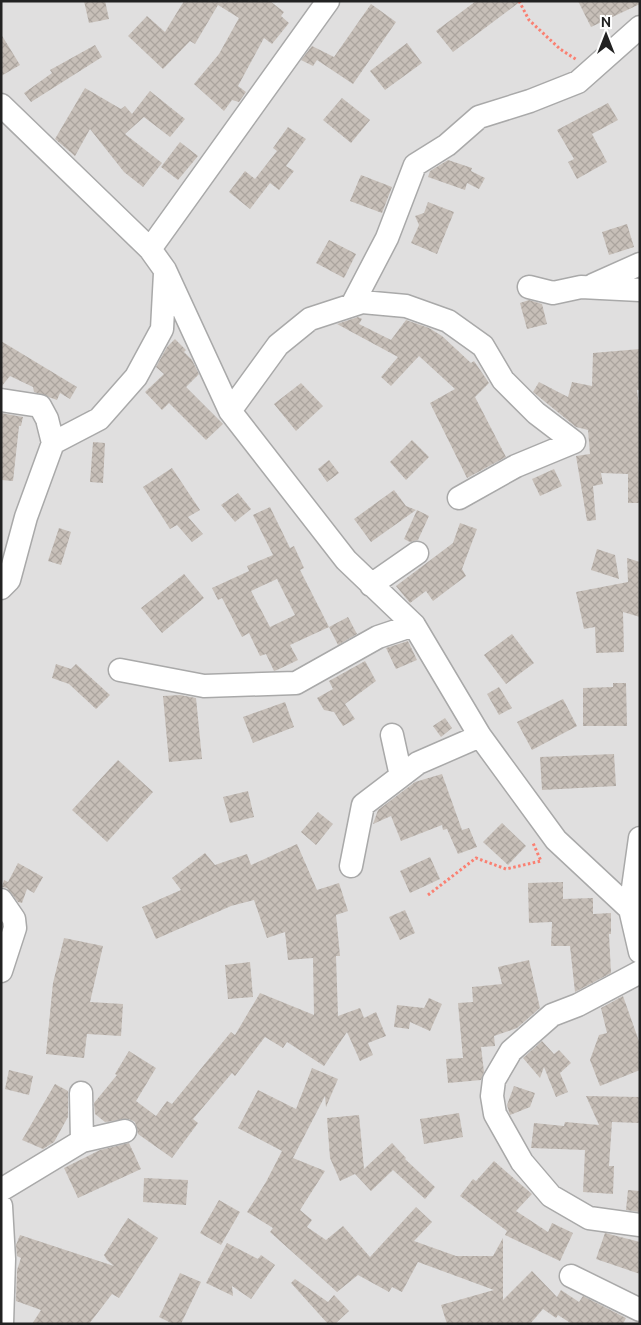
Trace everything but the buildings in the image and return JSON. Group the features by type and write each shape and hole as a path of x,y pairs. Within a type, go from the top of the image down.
{"street":[{"path":"150,249 328,1"},
{"path":"352,305 387,238 400,198 415,165 447,145 478,117 530,101 578,82 640,27"},
{"path":"1,105 150,249 165,270 230,410 346,560 414,625 480,736 556,840 634,918"},
{"path":"530,287 553,294 588,287 640,264"},
{"path":"53,443 99,419 136,377 162,329 165,270"},
{"path":"588,287 640,290"},
{"path":"230,410 278,345 310,319 362,302 406,306 448,321 483,346 503,380 536,413 574,442 516,466 459,498"},
{"path":"1,400 40,406 53,443 26,517 9,580 1,588"},
{"path":"371,585 417,553"},
{"path":"120,670 204,686 296,682 378,636 414,625"},
{"path":"392,735 401,776"},
{"path":"351,866 363,805 418,763 464,741 480,736"},
{"path":"640,838 634,918 640,952"},
{"path":"1,900 14,919 15,928 1,971"},
{"path":"640,972 578,1005 552,1015 511,1051 494,1080 492,1096 495,1114 522,1162 551,1196 589,1218 640,1225"},
{"path":"81,1094 82,1141"},
{"path":"1,1190 82,1141 125,1131"},
{"path":"1,1206 4,1259 2,1324"},
{"path":"571,1276 640,1310"}],"path":[{"path":"519,1 529,20 560,49 591,69"},
{"path":"428,896 476,858 506,869 541,861 532,840 556,840"}],"shaded area":[{"path":"1,1 640,1 640,1324 1,1324"}]}
